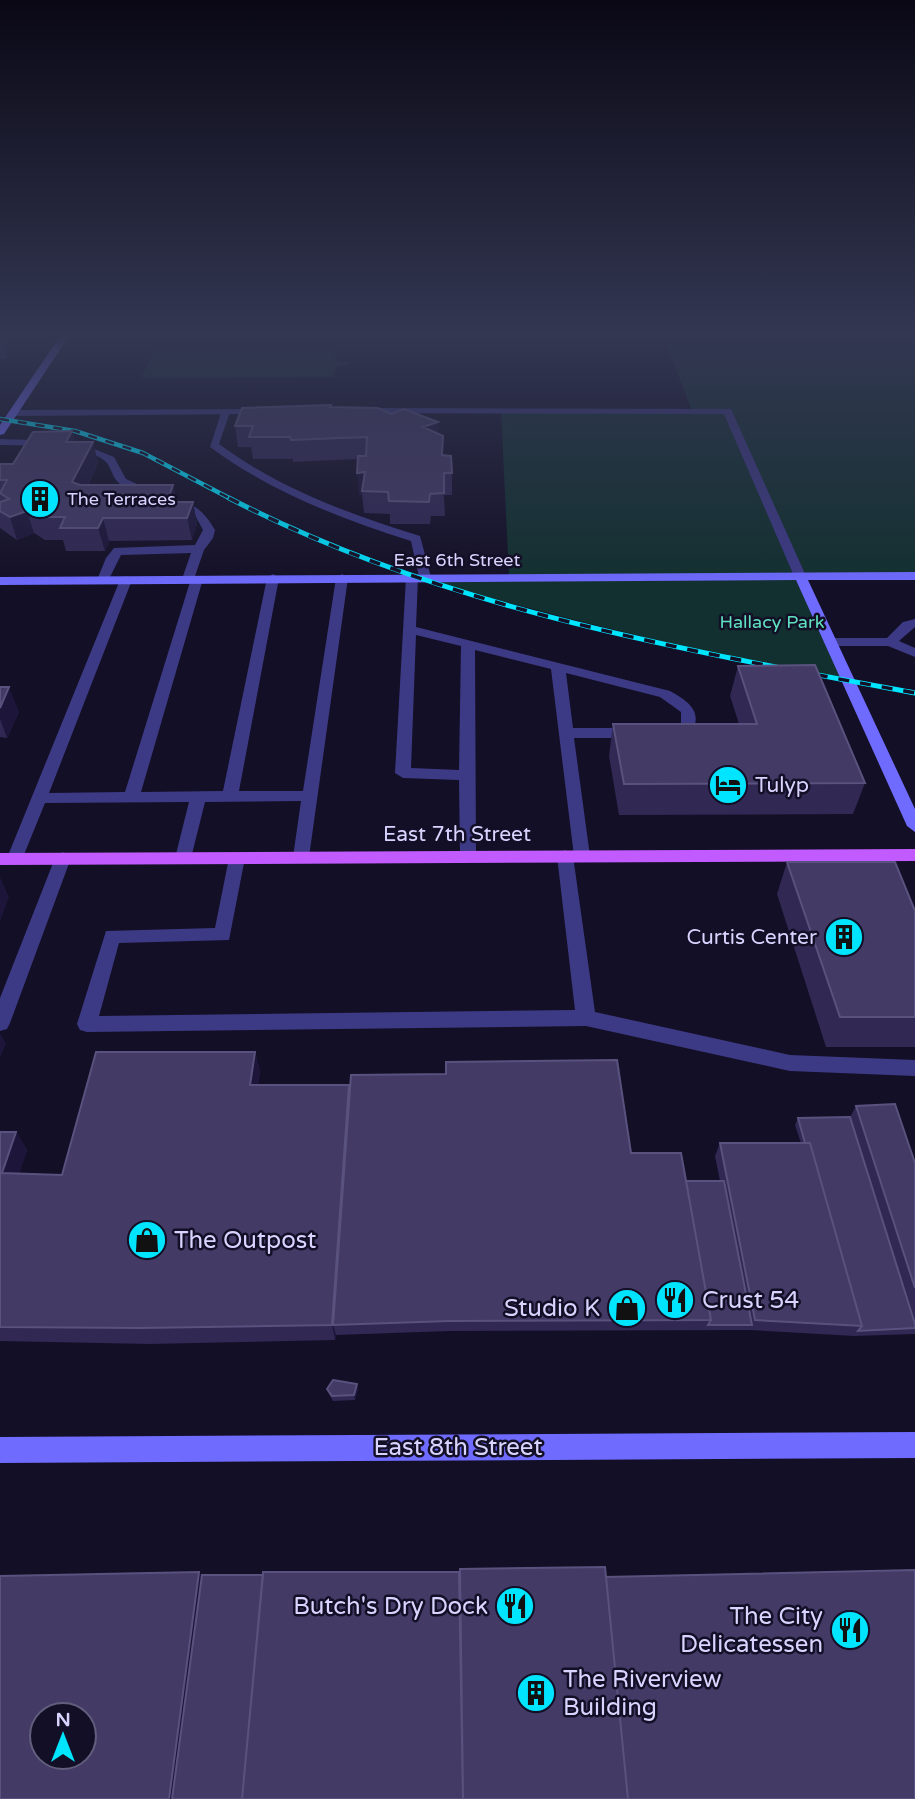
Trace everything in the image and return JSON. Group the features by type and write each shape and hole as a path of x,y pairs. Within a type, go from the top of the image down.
{"main road":[{"name":"East 7th Street","path":"7,859 915,855"}],"street":[{"path":"222,420 214,445 234,461 293,492 360,521 416,538 419,577 411,629 403,773 467,775"},
{"path":"732,420 800,576 915,825"},
{"path":"0,442 75,446 105,455 122,481 192,510 207,523 209,530 198,549 131,797"},
{"path":"24,455 31,443"},
{"path":"103,580 111,558 118,551 198,549"},
{"name":"East 6th Street","path":"0,581 915,576"},
{"path":"230,796 273,578"},
{"path":"301,857 342,578"},
{"path":"7,859 39,798 126,580"},
{"path":"890,642 908,625 915,623"},
{"path":"411,629 665,694 686,706 691,715 691,722 686,730 565,733"},
{"path":"830,642 890,642 915,653"},
{"path":"468,643 468,856"},
{"path":"558,667 586,1018"},
{"path":"183,858 198,796"},
{"path":"39,798 308,796"},
{"path":"0,1023 63,858"},
{"path":"237,858 223,934 112,936 88,1024 586,1018 790,1063 915,1068"},
{"name":"East 8th Street","path":"0,1450 915,1445"}],"green space":[{"path":"501,420 915,420 915,576 509,577"},
{"name":"Hallacy Park","path":"800,578 850,682 635,635 422,579"}],"building":[{"path":"237,420 433,420 438,422 423,427 443,436 442,455 451,456 452,473 444,473 444,493 430,494 429,502 389,501 388,492 362,491 365,472 357,473 358,456 366,456 367,437 291,440 290,437 249,437 253,426 235,426"},
{"path":"72,431 66,442 93,442 72,482 80,485 173,485 167,502 193,502 187,518 103,518 98,528 60,528 65,517 38,517 27,511 10,517 0,511 0,502 9,499 0,493 7,480 0,480 0,464 13,464 33,432"},
{"path":"815,665 865,783 624,784 613,724 757,724 738,666"},
{"path":"0,687 9,687 0,708"},
{"name":"Curtis Center","path":"787,862 895,862 915,911 915,1017 840,1017"},
{"path":"96,1052 255,1052 250,1085 349,1085 332,1325 0,1327 0,1132 16,1132 2,1173 62,1175"},
{"path":"617,1060 631,1153 681,1153 711,1320 449,1321 333,1325 351,1075 446,1074 446,1062"},
{"path":"895,1104 915,1163 915,1288 856,1106"},
{"path":"850,1117 915,1328 858,1331 862,1326 810,1143 805,1143 798,1118"},
{"path":"720,1143 810,1143 862,1326 755,1320"},
{"path":"686,1181 724,1181 752,1325 708,1325 711,1320"},
{"path":"333,1380 357,1384 354,1395 332,1396 327,1389"},
{"name":"The Riverview Building","path":"605,1567 628,1799 463,1799 460,1569"},
{"path":"915,1570 915,1799 628,1799 606,1577"},
{"path":"199,1572 169,1799 0,1799 0,1576"},
{"path":"263,1572 459,1572 463,1799 242,1799"},
{"path":"202,1575 263,1575 242,1799 172,1799"}],"railway":[{"path":"6,420 75,431 143,453 231,499"},
{"path":"231,499 310,536 393,569 478,597 651,641 915,693"}],"place":[{"name":"The Terraces","path":"40,499"},
{"name":"Tulyp","path":"728,785"},
{"name":"Curtis Center","path":"844,937"},
{"name":"The Outpost","path":"147,1240"},
{"name":"Crust 54","path":"675,1300"},
{"name":"Studio K","path":"627,1308"},
{"name":"Butch's Dry Dock","path":"515,1606"},
{"name":"The City Delicatessen","path":"850,1630"},
{"name":"The Riverview Building","path":"536,1693"}]}
